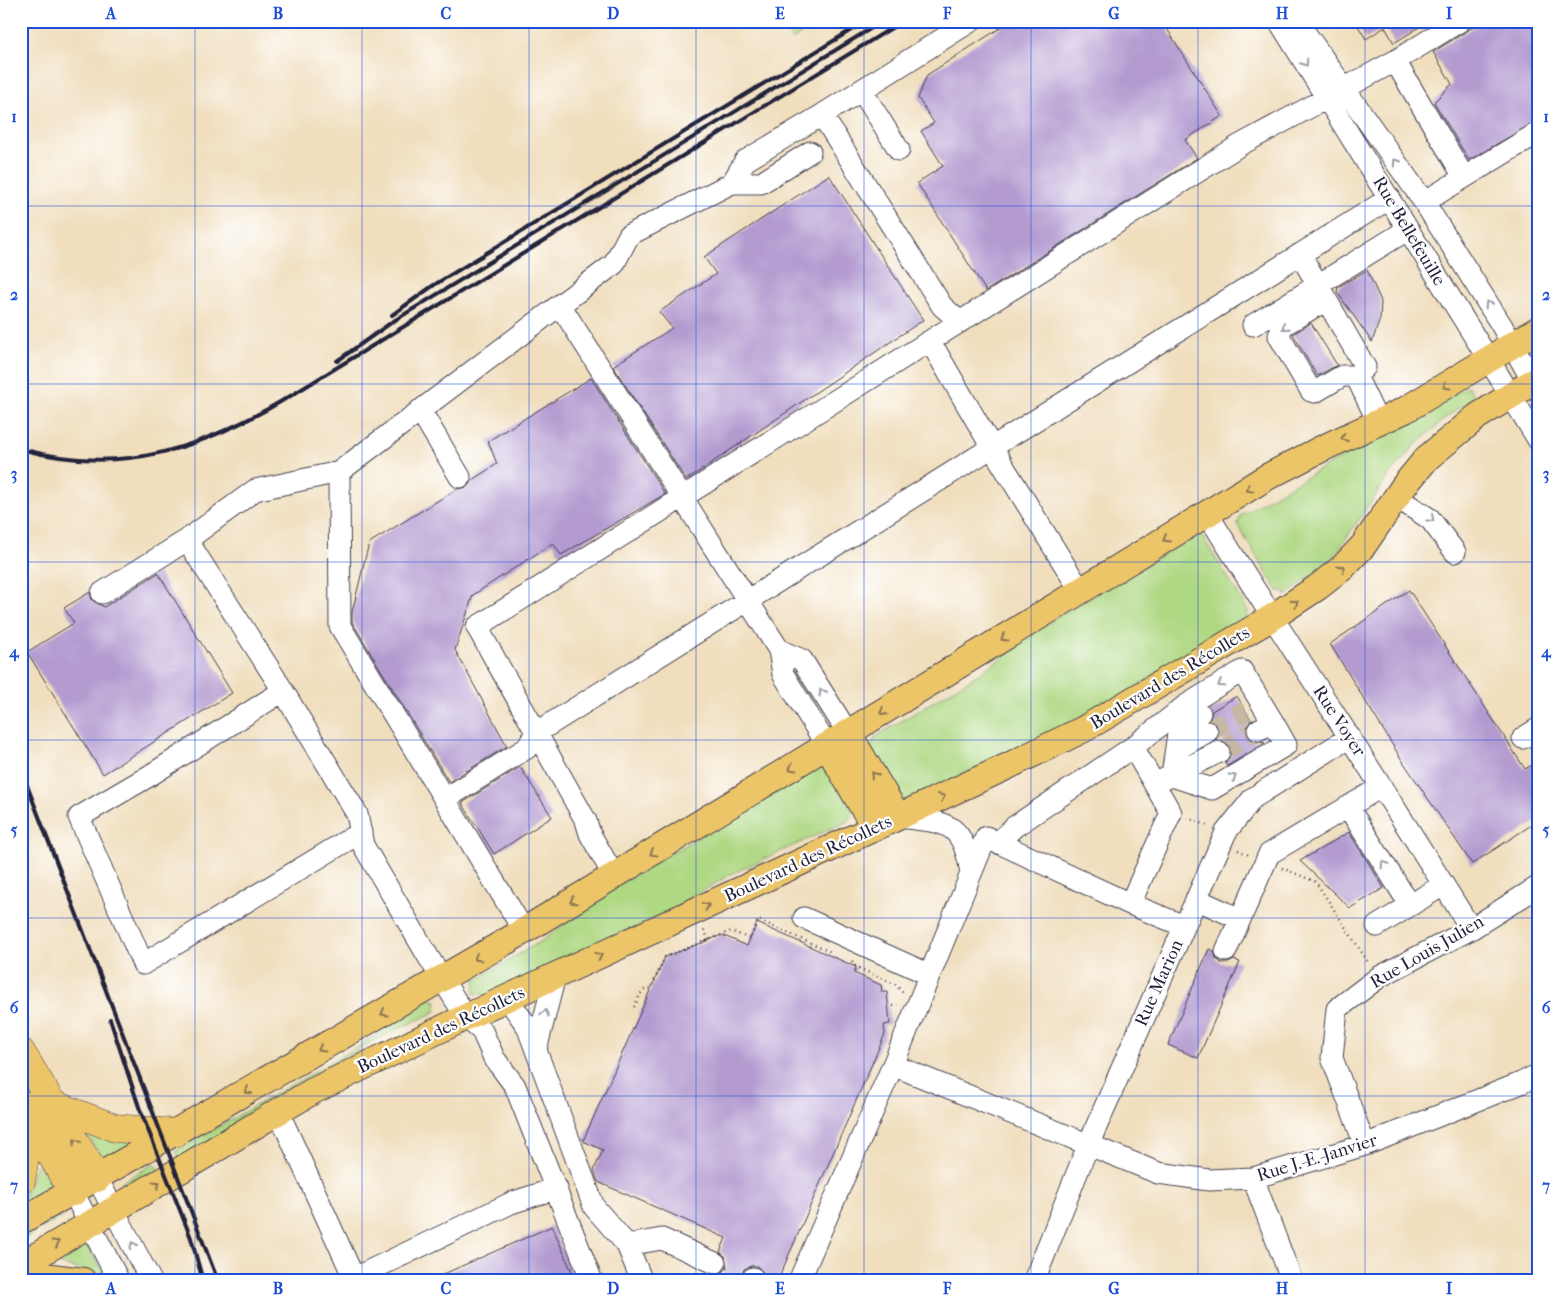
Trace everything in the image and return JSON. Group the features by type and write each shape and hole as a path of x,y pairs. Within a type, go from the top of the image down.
{"highway":[{"path":"21,1052 97,1178"},
{"path":"54,1105 115,1128 175,1133"},
{"path":"21,1181 26,1112"},
{"path":"26,1112 73,1192"}],"main road":[{"name":"Boulevard des Récollets","path":"21,1221 524,931 1208,513 1290,465 1378,424 1488,361 1539,329"},
{"name":"Boulevard des Récollets","path":"21,1265 278,1111 382,1056 1084,729 1271,618 1318,587 1347,563 1369,538 1416,471 1439,448 1478,416 1510,396 1536,384"},
{"path":"838,740 898,817"},
{"path":"838,740 875,828"},
{"path":"21,1273 83,1281"}],"street":[{"path":"732,183 745,161 822,116 971,21"},
{"name":"Rue Bellefeuille","path":"1279,21 1424,202 1536,384"},
{"name":"Rue Bellefeuille","path":"1297,21 1407,230 1539,441"},
{"path":"614,876 477,627 1240,145 1395,61 1460,21"},
{"path":"1395,61 1464,177"},
{"path":"862,90 899,150"},
{"path":"822,116 942,306 960,322"},
{"path":"1424,202 1539,132"},
{"path":"102,593 188,540 255,490 338,472 614,264 629,235 732,183 761,183 810,152"},
{"path":"445,799 527,748 536,733 991,446 1390,198"},
{"path":"1300,254 1322,291 1365,367 1356,376 1342,376 1319,391 1311,391 1279,336 1279,331 1282,326 1322,291 1407,230"},
{"path":"1253,324 1322,291"},
{"path":"560,305 779,650 802,660 838,740"},
{"path":"930,341 991,446 1080,590"},
{"path":"1356,376 1378,424"},
{"path":"420,410 460,476"},
{"path":"338,472 340,626 524,931"},
{"path":"1396,497 1430,519 1455,552"},
{"name":"Rue Voyer","path":"1208,513 1271,618 1350,737 1471,929"},
{"path":"188,540 283,691 357,814 363,845 466,1017 482,1031 494,1058 515,1086 557,1188 592,1281"},
{"path":"998,843 1014,827 1133,747 1185,706 1242,671 1252,699 1265,726 1286,745 1212,789 1163,780"},
{"path":"283,691 149,776 79,817 143,964 361,832"},
{"path":"1163,780 1179,726 1252,699"},
{"path":"1163,780 1181,747 1207,732"},
{"name":"Rue Marion","path":"1034,1281 1089,1143 1223,837 1253,798 1350,737"},
{"path":"1130,904 1171,813 1163,780 1133,747"},
{"path":"1163,780 1219,752"},
{"path":"1226,951 1269,854 1382,787"},
{"path":"1348,807 1410,905"},
{"path":"898,817 942,823 952,828 965,846 971,873"},
{"path":"799,1281 893,1065 986,837 1130,904 1184,926"},
{"path":"1377,926 1444,885"},
{"name":"Rue Louis Julien","path":"1365,1145 1332,1058 1336,1009 1379,977 1471,929 1539,886"},
{"path":"1196,899 1240,919"},
{"path":"804,918 930,975"},
{"path":"536,1050 554,976"},
{"path":"507,998 524,1020 594,1207 627,1245 642,1281"},
{"name":"Rue J.-E.-Janvier","path":"893,1065 1089,1143 1158,1173 1209,1180 1253,1178 1365,1145 1521,1083 1539,1074"},
{"path":"278,1111 351,1279 511,1203 557,1188"},
{"path":"97,1178 152,1281"},
{"path":"1253,1178 1292,1281"},
{"path":"73,1192 119,1281"},
{"path":"627,1245 662,1239 716,1263"}],"path":[{"path":"1171,813 1223,837 1266,861 1316,882 1379,977"},
{"path":"634,1007 642,991 652,986 665,958 731,931 750,939 758,920 832,953"},
{"path":"847,959 855,962 856,967 899,987 906,999"},
{"path":"892,983 894,979"}],"green space":[{"path":"780,21 821,21 792,40"},
{"path":"1468,386 1475,397 1448,416 1414,446 1389,475 1332,559 1286,596 1285,592 1278,591 1239,528 1238,523 1241,515"},
{"path":"1198,534 1204,539 1248,611 1246,620 1117,699 908,802 902,800 870,747 875,737 980,673 1055,618"},
{"path":"822,763 854,813 850,820 731,874 663,915 485,998 482,993 477,995 473,992 476,983 474,981 543,940 611,889"},
{"path":"427,999 437,1002 435,1012 380,1037 180,1159 176,1151 358,1047"},
{"path":"83,1127 135,1143 103,1159"},
{"path":"155,1163 159,1173 121,1188 120,1186 124,1181"},
{"path":"39,1165 52,1186 52,1190 21,1211 24,1194 35,1166"},
{"path":"62,1213 64,1215 21,1241 21,1233"},
{"path":"87,1245 103,1271 102,1275 57,1264"}],"building":[{"path":"1011,21 1162,21 1222,116 1185,140 1197,158 986,291 917,183 943,166 921,131 934,123 918,98 927,75"},
{"path":"1355,21 1429,21 1394,43 1385,27 1366,39"},
{"path":"1483,21 1539,21 1539,120 1469,160 1434,102 1452,84 1433,52"},
{"path":"829,175 923,320 686,480 613,366 672,328 659,312 716,274 704,257"},
{"path":"1367,270 1381,301 1380,319 1372,342 1337,292 1338,287"},
{"path":"1311,323 1337,365 1317,376 1293,334"},
{"path":"591,378 665,494 561,555 553,543 473,595 455,650 507,746 449,782 352,622 352,612 369,543 457,489 467,487 472,480 497,464 488,441"},
{"path":"158,573 232,693 103,774 27,652 74,623 64,608 90,592 92,600 104,607"},
{"path":"1409,590 1525,769 1539,761 1539,820 1472,864 1400,757 1330,644"},
{"path":"1237,696 1251,720 1246,729 1247,736 1252,741 1265,743 1227,766 1225,763 1231,753 1230,747 1226,741 1216,740 1219,732 1218,726 1210,720 1212,711"},
{"path":"520,767 552,817 494,854 462,803"},
{"path":"1349,832 1384,888 1350,908 1300,861"},
{"path":"757,923 856,967 854,973 881,985 882,992 887,992 890,1024 884,1025 885,1034 778,1280 765,1275 757,1266 751,1266 744,1269 740,1281 708,1281 710,1275 722,1273 727,1268 725,1256 720,1252 726,1238 598,1182 594,1170 603,1150 583,1141 665,957 722,935 747,946"},
{"path":"1209,949 1214,951 1216,958 1221,963 1228,963 1234,960 1240,962 1198,1058 1168,1045"},
{"path":"552,1226 576,1281 428,1281"}],"tunnel":[{"path":"1207,732 1246,711"},
{"path":"1219,752 1258,730"}],"railway":[{"path":"392,315 434,285 866,21"},
{"path":"337,361 392,322 883,21"},
{"path":"21,449 58,457 94,460 128,458 162,452 194,443 227,430 292,395 903,21"},
{"path":"21,770 218,1281"},
{"path":"110,1019 139,1107 191,1238 203,1281"}]}
